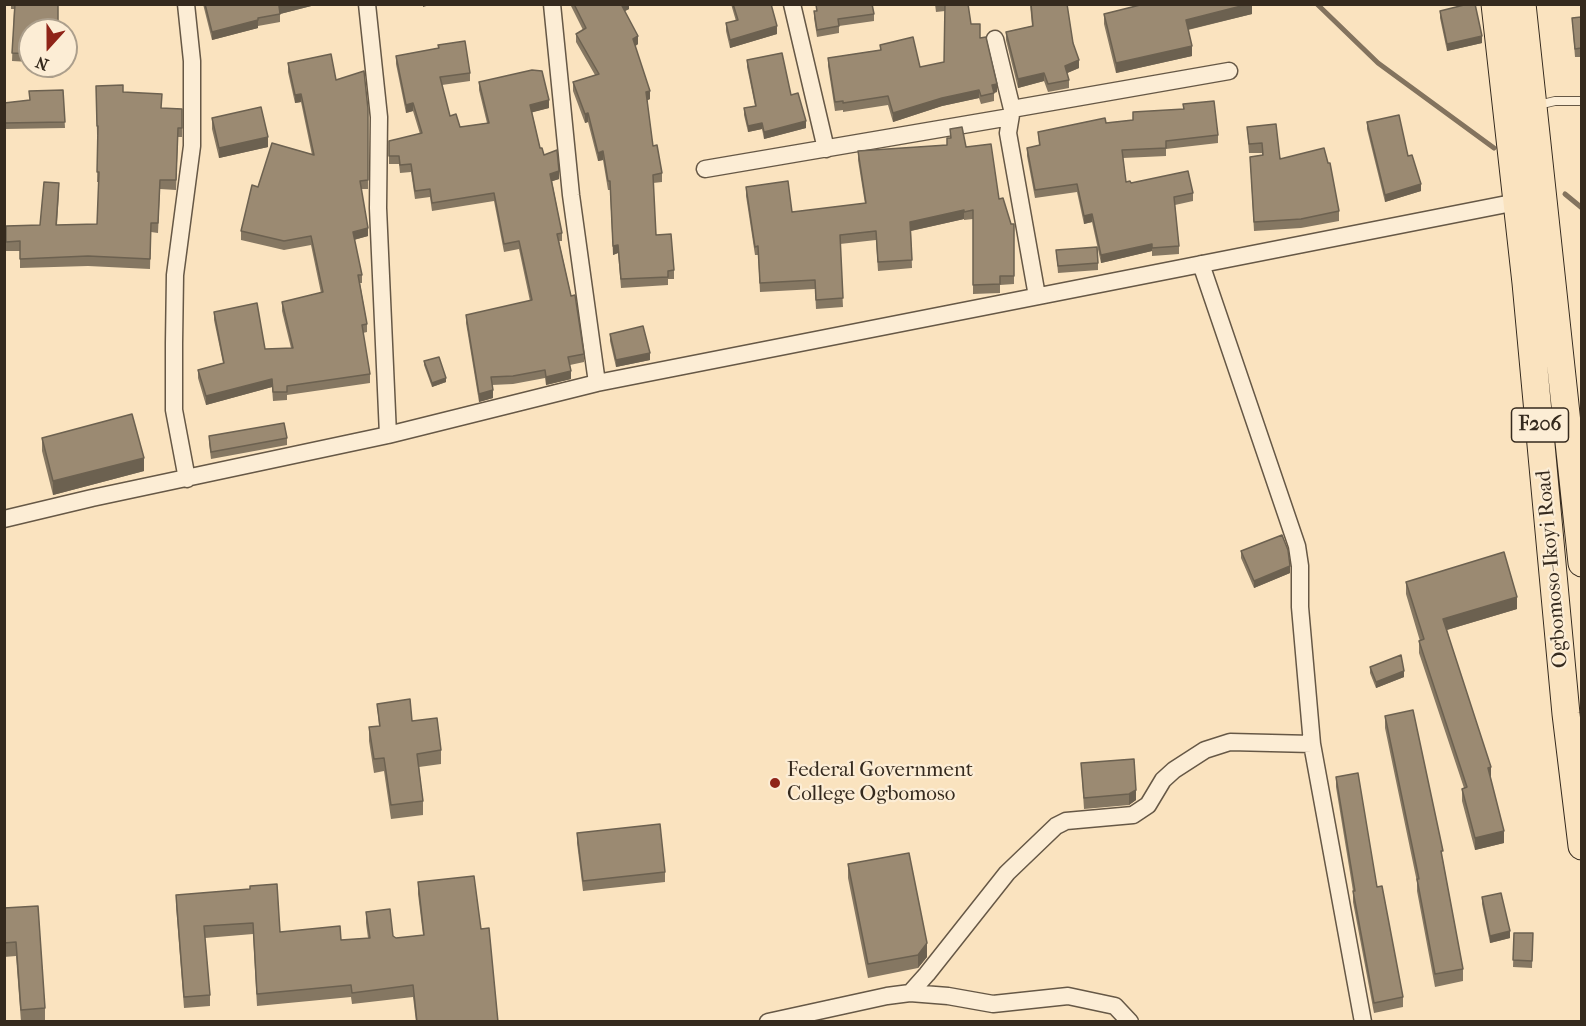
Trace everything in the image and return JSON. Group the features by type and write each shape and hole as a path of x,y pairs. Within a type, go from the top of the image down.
{"main road":[{"name":"Ogbomoso-Ikoyi Road","path":"1495,4 1581,846"},
{"name":"Ogbomoso-Ikoyi Road","path":"1522,4 1581,563"}],"street":[{"path":"186,4 192,61 192,146 175,275 174,410 187,479"},
{"path":"367,4 380,117 378,208 388,435"},
{"path":"552,4 571,195 597,383"},
{"path":"792,4 826,149"},
{"path":"995,39 1011,113 1008,133 1037,296"},
{"path":"705,169 826,149 1229,71"},
{"path":"4,519 388,435 597,383 1517,202"},
{"path":"1201,264 1297,546 1312,744 1363,1022"},
{"path":"910,993 1007,873 1056,826 1066,821 1133,815 1148,805 1163,780 1204,750 1230,742 1312,744"},
{"path":"768,1022 910,993 948,996 993,1004 1068,996 1115,1006 1130,1022"}],"lane":[{"path":"1532,107 1555,101 1581,102"}],"building":[{"path":"15,4 58,4 58,18 18,18 18,53 12,53"},
{"path":"205,4 286,4 279,6 280,14 212,32"},
{"path":"574,4 621,4 638,36 633,39 650,91 646,92 653,146 657,145 662,173 653,175 656,235 671,234 674,270 668,271 668,277 621,279 618,245 613,246 610,181 608,181 603,151 598,153 588,113 585,114 573,82 599,74 576,34 586,28"},
{"path":"733,4 771,4 777,26 730,40 726,23 738,20"},
{"path":"872,4 874,14 838,19 839,26 817,30 814,11 817,11 816,5"},
{"path":"945,4 968,4 971,24 980,24 980,38 986,37 997,84 992,85 994,93 981,96 979,90 942,98 893,113 888,96 843,103 843,101 835,102 828,58 881,50 880,45 913,37 920,67 944,62"},
{"path":"1031,4 1067,4 1073,43 1079,60 1065,66 1069,80 1048,84 1044,73 1018,79 1006,32 1033,26"},
{"path":"1144,4 1249,4 1186,20 1192,46 1116,63 1104,14"},
{"path":"1475,4 1482,36 1447,44 1440,11"},
{"path":"1581,17 1581,48 1575,49 1572,18"},
{"path":"465,41 470,73 440,77 450,116 456,114 460,127 489,123 479,82 532,70 542,71 549,100 530,105 540,148 544,155 557,150 559,171 550,174 562,233 557,234 571,296 575,295 584,354 568,357 571,371 546,377 545,370 513,376 491,377 493,390 479,394 466,315 532,300 519,241 504,244 494,193 432,203 430,189 415,191 411,164 400,165 399,156 389,156 389,141 422,133 413,103 406,105 396,56 439,48 438,45"},
{"path":"782,53 791,95 798,93 806,121 764,132 762,123 748,126 744,108 756,106 747,60"},
{"path":"331,54 336,80 364,71 368,109 368,180 360,181 368,228 353,232 362,275 358,275 367,324 362,325 370,374 287,386 287,392 273,392 272,379 206,396 198,370 224,363 214,312 257,303 265,349 293,348 282,302 323,292 311,236 284,241 241,231 252,185 258,187 272,143 314,155 301,94 295,95 288,63"},
{"path":"123,85 123,92 162,94 161,108 182,109 182,128 178,128 176,180 160,180 158,223 151,223 150,259 88,256 20,259 20,241 6,242 6,226 40,225 44,182 59,183 56,225 97,224 99,172 97,172 96,86"},
{"path":"63,90 65,122 4,123 4,103 30,100 29,91"},
{"path":"1214,101 1218,135 1166,141 1166,148 1122,150 1126,182 1131,183 1188,171 1193,193 1174,197 1179,246 1152,248 1152,244 1101,255 1092,214 1084,216 1077,184 1035,190 1027,148 1040,145 1038,132 1105,118 1106,123 1133,120 1133,112 1184,109 1183,104"},
{"path":"261,107 268,137 219,148 212,118"},
{"path":"1399,115 1408,156 1412,155 1421,184 1385,195 1367,122"},
{"path":"1276,124 1280,159 1324,148 1328,163 1330,163 1339,211 1301,219 1254,222 1250,157 1263,155 1262,143 1249,144 1247,127"},
{"path":"962,127 966,147 991,144 999,199 1003,198 1011,224 1014,224 1014,276 1000,276 1000,284 973,285 973,210 964,212 964,210 910,222 912,260 878,262 876,231 840,235 843,298 816,300 815,280 760,283 758,246 755,247 746,187 788,181 792,212 866,203 858,151 947,145 947,138 951,138 950,129"},
{"path":"1097,247 1098,263 1058,266 1056,250"},
{"path":"643,326 650,353 616,360 610,334"},
{"path":"439,357 446,378 432,383 424,361"},
{"path":"132,414 144,458 53,481 42,438"},
{"path":"284,423 287,438 211,452 209,436"},
{"path":"1282,535 1288,550 1290,566 1254,581 1241,551"},
{"path":"1504,552 1517,597 1443,619 1491,767 1488,768 1504,831 1475,838 1462,789 1467,787 1419,641 1424,639 1406,582"},
{"path":"1401,655 1404,671 1376,682 1370,667"},
{"path":"410,699 412,721 437,718 441,750 417,754 423,801 391,805 384,758 374,759 369,727 380,726 377,704"},
{"path":"1413,710 1443,851 1441,851 1463,969 1435,974 1417,879 1419,879 1385,716"},
{"path":"1134,759 1136,790 1129,794 1084,798 1081,763"},
{"path":"1358,773 1377,887 1382,886 1403,997 1374,1003 1353,891 1355,891 1336,777"},
{"path":"660,824 665,872 583,881 577,833"},
{"path":"909,853 927,943 918,955 868,964 848,864"},
{"path":"474,876 481,929 489,928 498,1022 417,1022 413,985 352,993 351,985 257,994 253,923 204,926 210,995 184,997 176,895 250,889 250,886 277,884 280,932 340,926 341,940 370,938 366,912 390,909 393,936 396,938 424,935 418,882"},
{"path":"1501,893 1510,931 1490,936 1482,897"},
{"path":"38,906 45,1008 21,1010 16,942 4,943 4,908"},
{"path":"1514,933 1533,933 1532,961 1513,960"}],"waterway":[{"path":"1317,4 1378,63 1494,148"},
{"path":"1565,194 1582,208"}],"place":[{"name":"Federal Government College Ogbomoso","path":"775,783"}]}
